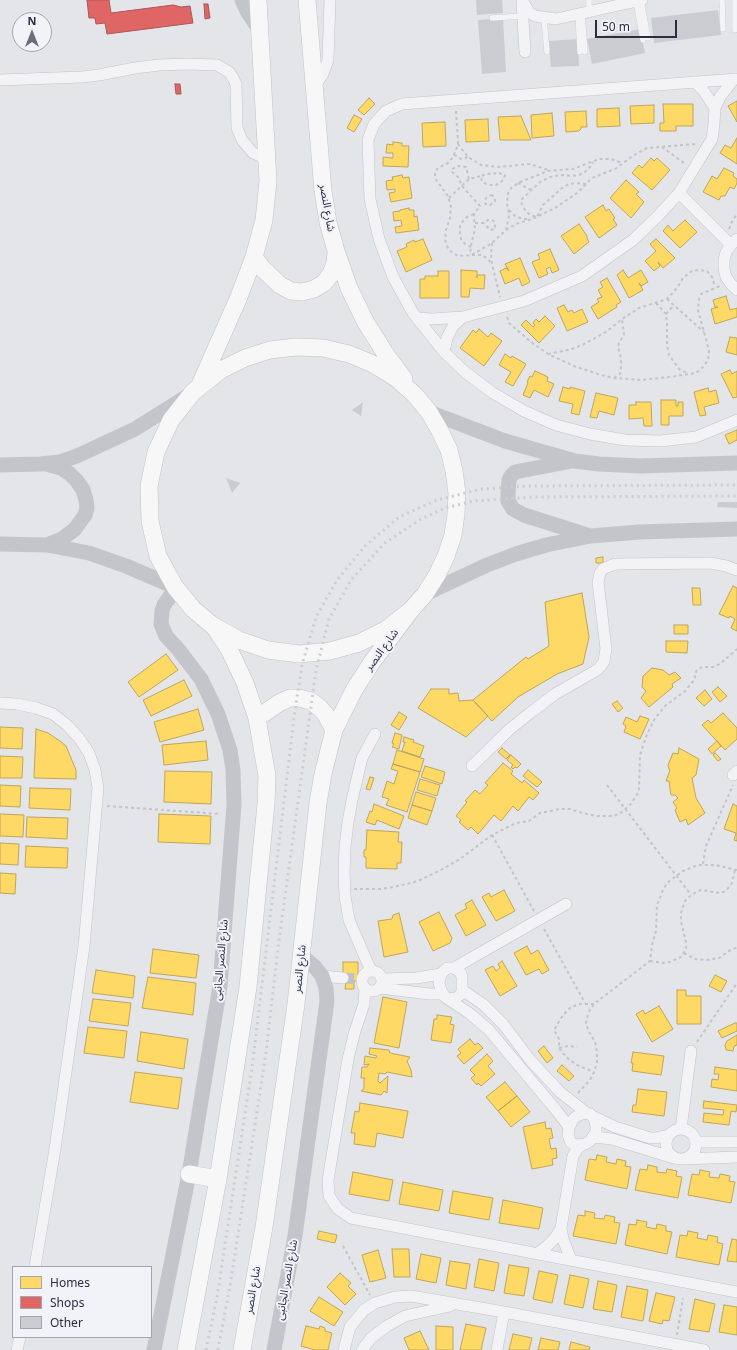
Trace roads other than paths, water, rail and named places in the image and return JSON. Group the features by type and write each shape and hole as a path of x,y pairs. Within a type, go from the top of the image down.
{"main road":[{"path":"196,389 221,370 245,358 270,350 310,347 323,348 349,354 373,364 396,378 415,395 429,412 440,430 449,450 457,493 456,514 451,542 446,556 437,575 425,594 411,610 387,629 359,643 330,652 299,654 268,650 239,640 212,625 194,609 176,589 158,556 150,521 149,486 156,452 171,420 196,389 238,299 254,257 264,220 268,181 261,32 258,0"},
{"name":"شارع النصر","path":"307,0 323,191 328,222 336,252 349,288 366,323 387,356 415,395"},
{"path":"254,257 263,269 280,286 290,291 302,292 314,290 324,283 331,274 335,263 336,252"},
{"name":"شارع النصر","path":"242,1350 265,1219 296,1004 318,803 323,774 334,730 354,690 372,662 411,610"},
{"path":"186,1350 218,1180 248,987 266,804 267,776 257,718 245,683 229,649 212,625"},
{"path":"257,718 279,703 290,698 299,698 311,701 320,708 326,715 334,730"},
{"path":"189,1174 218,1180"}],"street":[{"path":"242,0 247,11 261,32"},
{"path":"315,86 323,74 328,60 330,0"},
{"path":"522,1 529,12 535,16 544,19 556,19 635,1"},
{"path":"522,1 525,52"},
{"path":"0,80 82,77 159,65 186,64 217,66 229,72 234,78 236,84 237,128 242,140 253,153 267,159"},
{"path":"735,79 402,104 386,111 374,124 368,140 370,199 379,239 393,277 417,318 444,352 465,372 493,393 524,411 556,425 590,434 625,440 660,441 696,437 737,420"},
{"path":"417,318 463,317 524,301 582,276 633,240 679,193 712,139 715,108 720,97 735,79"},
{"path":"695,82 706,94 715,108"},
{"path":"679,193 734,242 726,252 724,260 726,277 734,287"},
{"path":"444,352 447,338 453,326 463,317"},
{"path":"0,465 59,462 77,456 135,429 196,389"},
{"path":"429,412 505,441 575,461 640,466 737,463"},
{"path":"575,461 515,472 509,480 508,501 513,509 524,515 590,536"},
{"path":"40,464 61,468 70,474 83,490 87,508 85,515 75,529 62,539 47,545"},
{"path":"721,529 737,536"},
{"path":"425,594 487,565 546,545 590,536 639,532 737,529"},
{"path":"0,544 47,545 89,554 126,566 176,589"},
{"path":"472,766 510,729 530,713 555,694 601,666 604,661 606,649 598,582 600,573 603,569 617,564 710,563 737,570"},
{"name":"شارع النصر الجانبى","path":"154,1350 189,1174 220,986 234,805 233,770 225,732 218,714 201,679 190,663 166,636 161,624 164,605 176,589"},
{"path":"0,703 16,704 36,708 53,714 67,725 79,738 89,753 95,770 98,788 98,805 84,946 55,1149 35,1266"},
{"path":"371,971 349,920 345,888 345,847 348,822 362,758 375,734"},
{"path":"566,904 454,968 447,968 441,974 439,983 440,990 446,996 489,1030 556,1110 569,1131 573,1144 577,1146 582,1145"},
{"name":"شارع النصر الجانبى","path":"274,1350 295,1236 327,1002 326,988 322,976 315,966 302,956"},
{"path":"397,984 429,994 456,998 459,996 463,985 460,972 454,968"},
{"path":"364,1004 361,982 365,973 371,971 376,972 379,986"},
{"path":"361,982 368,991 379,986 397,984 416,978 441,974"},
{"path":"322,976 343,978"},
{"path":"379,986 364,1004 348,1059 328,1180 329,1196 338,1209 351,1218 737,1292"},
{"path":"462,990 484,1005 503,1024 531,1061 560,1092 590,1115 611,1125 650,1138 669,1135 672,1132 681,1129 692,1134 696,1142 694,1152 691,1156 679,1159 612,1139 593,1137"},
{"path":"681,1129 691,1052"},
{"path":"572,1162 567,1148 569,1131 574,1118 579,1115 590,1115"},
{"path":"571,1260 563,1239 561,1228 575,1152 582,1145 590,1141 596,1132 596,1126 590,1115"},
{"path":"669,1135 665,1144 666,1149 672,1157 679,1159 737,1157"},
{"path":"696,1142 737,1142"},
{"path":"538,1253 555,1238 561,1228"},
{"path":"344,1350 350,1327 364,1310 375,1303 395,1297 411,1296 504,1312 675,1346 704,1350"},
{"path":"362,1350 371,1338 387,1326 405,1316 459,1305"},
{"path":"497,1350 504,1312"},
{"path":"17,1350 20,1338"}],"lane":[{"path":"582,52 583,13 589,0"},
{"path":"722,0 723,28"},
{"path":"734,30 735,0"},
{"path":"635,1 645,39"},
{"path":"492,18 523,16"},
{"path":"544,19 547,52"}],"tunnel":[{"path":"343,978 358,979"}],"railway":[{"path":"206,1350 217,1297 252,1068 295,710 302,665 316,617 337,580 365,546 399,517 437,500 482,489 529,486 737,485"},
{"path":"218,1350 231,1280 266,1053 278,948 316,670 329,619 351,580 385,543 421,519 445,508 473,501 534,497 737,496"}]}
